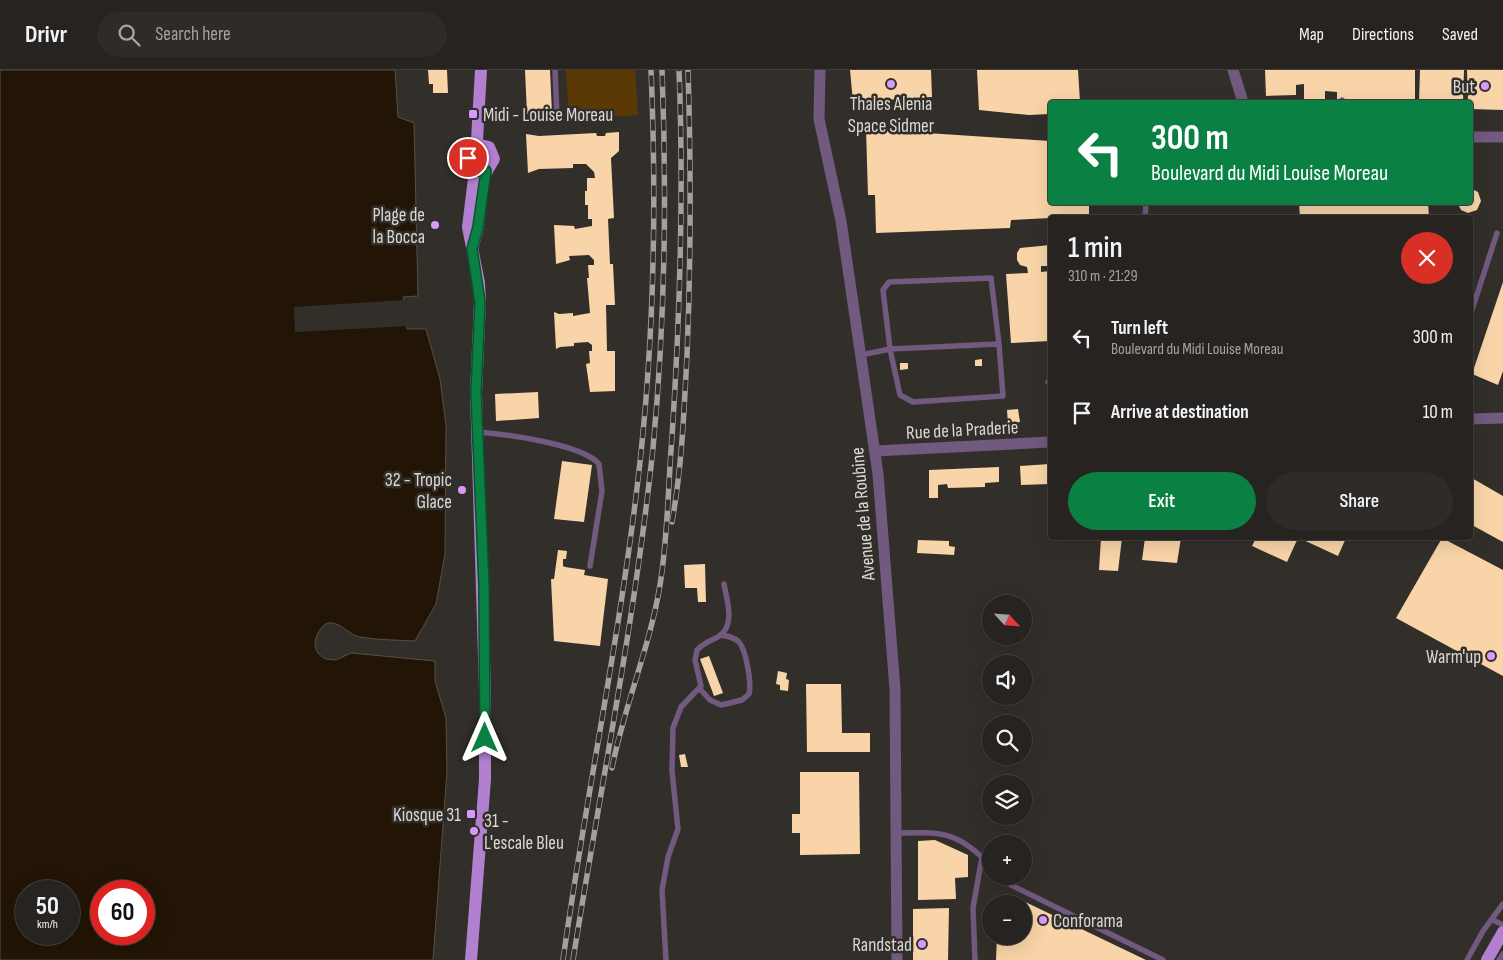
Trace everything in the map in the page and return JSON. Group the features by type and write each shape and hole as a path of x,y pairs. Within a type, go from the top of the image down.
{"main road":[{"path":"480,146 481,70"},
{"path":"480,146 492,150 494,159 491,167 481,170 472,167 468,158 480,146 486,70"},
{"path":"471,960 485,762 485,622 476,393 480,302 472,249 478,227 481,170"},
{"path":"1487,960 1503,932"}],"street":[{"name":"Avenue de la Roubine","path":"820,70 820,119 841,220 875,451 895,689 897,960"},
{"path":"1233,70 1242,100"},
{"path":"1473,137 1503,137"},
{"path":"1473,419 1503,418"},
{"name":"Rue de la Praderie","path":"875,451 1048,442"}],"lane":[{"path":"542,118 558,117 555,70"},
{"path":"1473,307 1497,233"},
{"path":"991,278 1003,396 913,402 900,395 890,349 883,290 889,282 991,278"},
{"path":"861,355 890,349 999,344"},
{"path":"477,432 511,435 553,445 589,455 599,464 602,491 590,566"},
{"path":"666,960 662,890 668,857 678,829 672,771 673,728 681,707 700,689 701,680 695,655 701,645 720,636 725,630 729,618 724,584"},
{"path":"700,689 710,700 721,705 742,700 749,694 750,683 741,645 733,638 720,636"},
{"path":"896,833 946,833 970,845 982,857 973,908 975,960"},
{"path":"1010,885 1163,960"},
{"path":"1467,960 1483,931 1494,920 1503,904"},
{"path":"1494,920 1503,925"},
{"path":"1500,960 1503,954"}],"shaded area":[{"path":"0,70 395,70 398,117 414,123 418,296 403,297 407,329 426,329 440,379 446,425 445,554 436,604 415,641 360,637 335,623 329,623 320,630 315,644 318,653 326,659 336,660 351,653 435,661 435,681 446,718 447,771 433,960 0,960"},
{"path":"566,70 635,70 638,115 569,120"}],"pier":[{"path":"405,300 409,326 295,332 294,307"}],"building":[{"path":"428,70 447,70 448,93 433,93 433,84 429,84"},
{"path":"525,70 550,70 552,114 527,114"},
{"name":"Thales Alenia Space Sidmer","path":"850,70 931,70 932,97 853,102"},
{"path":"977,70 1078,70 1080,100 1048,100 1048,114 1029,115 979,110"},
{"path":"1265,70 1415,70 1415,100 1337,100 1337,92 1325,91 1325,100 1304,100 1304,84 1296,85 1296,95 1266,96"},
{"path":"1420,70 1464,70 1463,100 1419,100"},
{"name":"But","path":"1467,70 1503,70 1503,110 1473,109 1473,100 1468,100"},
{"path":"866,129 1048,141 1048,205 1089,205 1089,215 1048,215 1048,218 1011,220 1010,228 876,233 875,195 868,195"},
{"path":"619,132 619,151 611,158 614,218 608,219 610,264 613,264 615,305 606,305 607,351 615,351 615,391 590,392 586,364 590,363 589,351 592,351 592,345 588,342 574,343 574,346 556,349 554,312 559,314 573,313 573,316 590,313 587,278 589,278 588,265 594,265 594,260 589,255 569,256 570,260 556,264 554,225 574,226 575,229 592,226 592,219 588,219 588,205 585,205 585,191 587,191 587,178 595,178 594,172 586,164 573,164 573,168 539,169 528,173 526,134 539,136 596,133 597,136 605,136 606,133"},
{"path":"1473,190 1478,192 1481,201 1477,210 1468,213 1461,210 1458,205 1473,205"},
{"path":"1299,205 1428,205 1429,215 1300,215"},
{"path":"1048,245 1048,266 1041,266 1041,272 1048,271 1048,341 1011,343 1006,274 1028,273 1027,267 1020,265 1017,260 1017,253 1020,248"},
{"path":"1503,282 1503,371 1498,385 1473,374"},
{"path":"982,359 982,366 975,366 975,360"},
{"path":"900,363 908,363 908,369 900,370"},
{"path":"538,392 539,418 496,421 495,394"},
{"path":"1018,409 1020,422 1008,424 1007,410"},
{"path":"562,461 592,465 584,522 554,519"},
{"path":"1048,464 1048,484 1021,485 1020,466"},
{"path":"999,467 999,482 985,483 985,487 948,488 947,484 938,485 938,498 929,498 929,470"},
{"path":"1473,479 1503,496 1503,542 1473,526"},
{"name":"32 - Tropic Glace","path":"465,485 466,494 460,495 459,486"},
{"path":"918,540 949,541 949,546 955,547 954,555 917,553"},
{"path":"1101,540 1122,540 1118,571 1099,570"},
{"path":"1145,540 1181,540 1177,563 1142,560"},
{"path":"1255,540 1297,540 1287,562 1252,546"},
{"path":"1303,540 1345,540 1338,556"},
{"path":"1441,540 1446,540 1503,570 1503,676 1396,618"},
{"path":"558,550 567,551 566,559 563,559 563,566 585,570 584,575 608,579 600,646 554,641 551,579 554,579"},
{"path":"705,564 706,602 698,602 697,588 685,588 684,565"},
{"path":"709,656 723,693 714,696 700,659"},
{"path":"778,671 787,673 786,679 789,680 788,691 780,690 780,685 776,684"},
{"path":"806,684 841,684 842,733 870,733 870,752 807,752"},
{"path":"685,754 688,767 681,767 679,755"},
{"path":"800,772 859,772 860,854 800,855 800,833 792,833 792,814 800,814"},
{"path":"935,840 968,855 968,877 955,878 956,899 918,900 918,841"},
{"name":"Conforama","path":"1032,905 1146,960 996,960 997,945 1032,945"},
{"path":"949,908 948,960 913,960 913,909"}],"railway":[{"path":"563,960 621,606 643,436 653,279 654,175 651,70"},
{"path":"573,960 627,641 646,512 653,448 660,354 664,259 662,70"},
{"path":"612,768 623,722 656,608 665,548 679,300 681,208 679,70"},
{"path":"672,522 682,438 687,355 690,212 688,70"}],"place":[{"name":"Thales Alenia Space Sidmer","path":"891,84"},
{"name":"But","path":"1485,86"},
{"name":"Midi - Louise Moreau","path":"473,114"},
{"name":"Plage de la Bocca","path":"435,225"},
{"name":"32 - Tropic Glace","path":"462,490"},
{"name":"Warm'up","path":"1491,656"},
{"name":"Kiosque 31","path":"471,814"},
{"name":"31 - L'escale Bleu","path":"474,831"},
{"name":"Conforama","path":"1043,920"},
{"name":"Randstad","path":"922,944"}],"route":[{"path":"468,158 469,163 475,170 480,172 486,171 478,227 472,249 479,283 480,302 480,325 476,354 476,393 484,586 485,738"}]}
